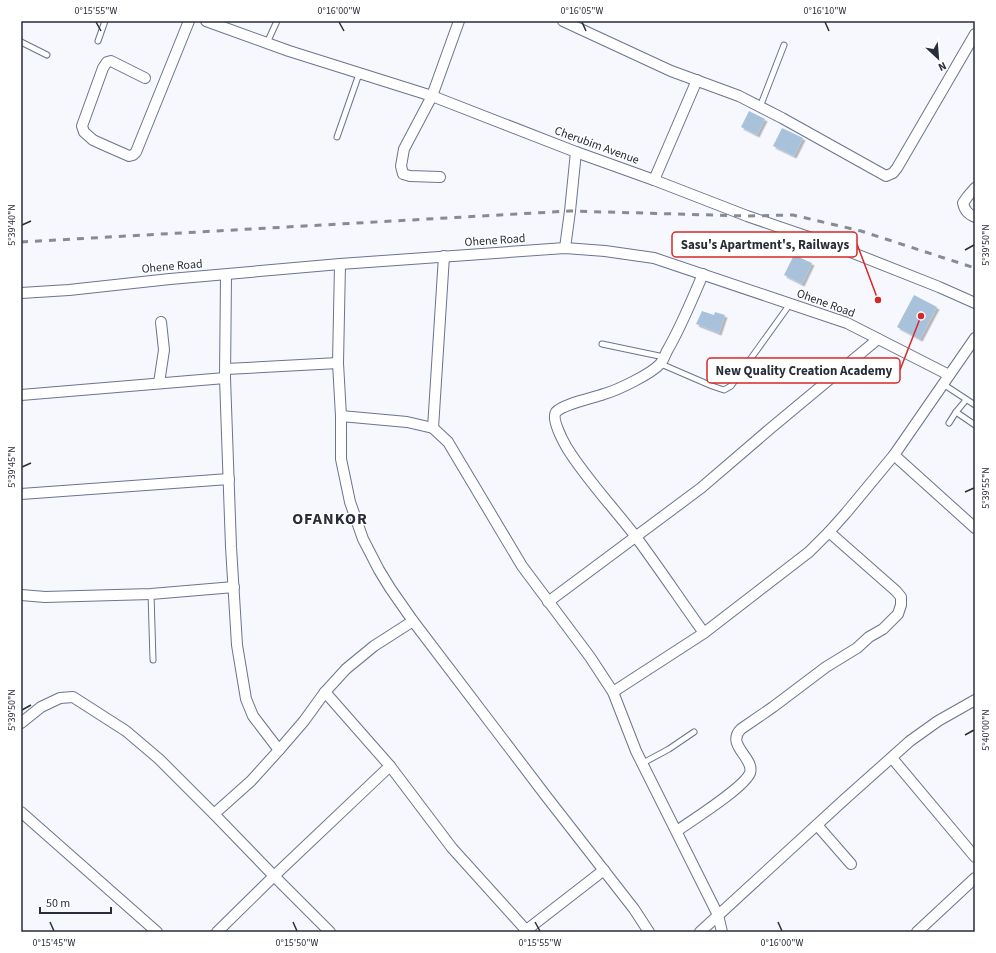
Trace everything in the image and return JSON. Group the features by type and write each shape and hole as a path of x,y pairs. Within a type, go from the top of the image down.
{"street":[{"path":"145,78 111,61 107,62 103,68 82,126 84,132 93,140 129,156 134,155 189,21"},
{"name":"Cherubim Avenue","path":"206,21 359,74 432,96 747,216 838,247 975,303"},
{"path":"440,177 410,176 403,174 401,166 404,149 432,96 459,21"},
{"path":"563,21 670,71 739,96 886,176 893,173 897,168 975,34"},
{"path":"654,180 696,80"},
{"path":"564,248 570,211 576,152"},
{"path":"975,188 963,203 964,210 968,214 975,217"},
{"name":"Ohene Road","path":"21,293 444,256 564,248 605,251 654,258 847,323 949,375"},
{"path":"432,428 444,256"},
{"path":"340,264 338,364 341,416 341,460 350,502 363,539 379,570 413,621 541,790 634,909 649,932"},
{"path":"703,274 676,335 662,360 653,370 606,394 565,406 557,411 554,416 560,434 580,467 636,537 704,633"},
{"path":"226,275 226,373 229,479 237,646 246,699 253,716 279,750"},
{"path":"159,383 164,350 161,322"},
{"path":"613,692 704,633 809,552 829,532 894,455 975,338"},
{"path":"548,602 701,488 878,339"},
{"path":"21,395 159,383 226,373 338,364"},
{"path":"341,416 407,422 432,428 448,442 522,566 590,656 613,692 636,750 718,915 722,932"},
{"path":"894,455 975,528"},
{"path":"21,494 229,479"},
{"path":"677,831 736,789 749,775 750,769 748,763 737,743 737,732 826,667 857,648 869,637 883,629 898,614 902,605 901,597 896,591 829,532"},
{"path":"21,595 45,597 151,594 234,587"},
{"path":"214,814 251,781 304,721 325,692 346,669 368,651 413,621"},
{"path":"325,692 390,766 452,848 525,931 604,870"},
{"path":"21,723 41,707 60,698 73,697 126,731 159,759 330,932"},
{"path":"700,932 910,741 938,721 975,700"},
{"path":"892,758 975,857"},
{"path":"217,932 390,766"},
{"path":"21,812 157,932"},
{"path":"817,824 851,864"},
{"path":"917,932 975,878"}],"lane":[{"path":"98,41 105,21"},
{"path":"267,43 277,21"},
{"path":"21,42 46,55"},
{"path":"760,107 784,45"},
{"path":"337,137 359,74"},
{"path":"602,344 662,360 712,386 724,390 731,386 791,303"},
{"path":"943,384 975,406"},
{"path":"949,423 966,400"},
{"path":"956,412 975,425"},
{"path":"151,594 153,660"},
{"path":"643,763 694,732"}],"building":[{"path":"749,111 765,119 757,135 741,127"},
{"path":"782,128 803,138 794,156 773,146"},
{"path":"794,255 812,263 802,284 784,275"},
{"path":"914,295 937,307 920,339 897,327"},
{"path":"702,311 714,315 715,312 725,315 719,333 696,324"}],"railway":[{"path":"21,242 570,211 747,216 793,215 861,231 975,268"}],"place":[{"name":"Sasu's Apartment's, Railways","path":"878,300"},
{"name":"New Quality Creation Academy","path":"921,316"}],"district":[{"name":"OFANKOR","path":"330,518"}]}
